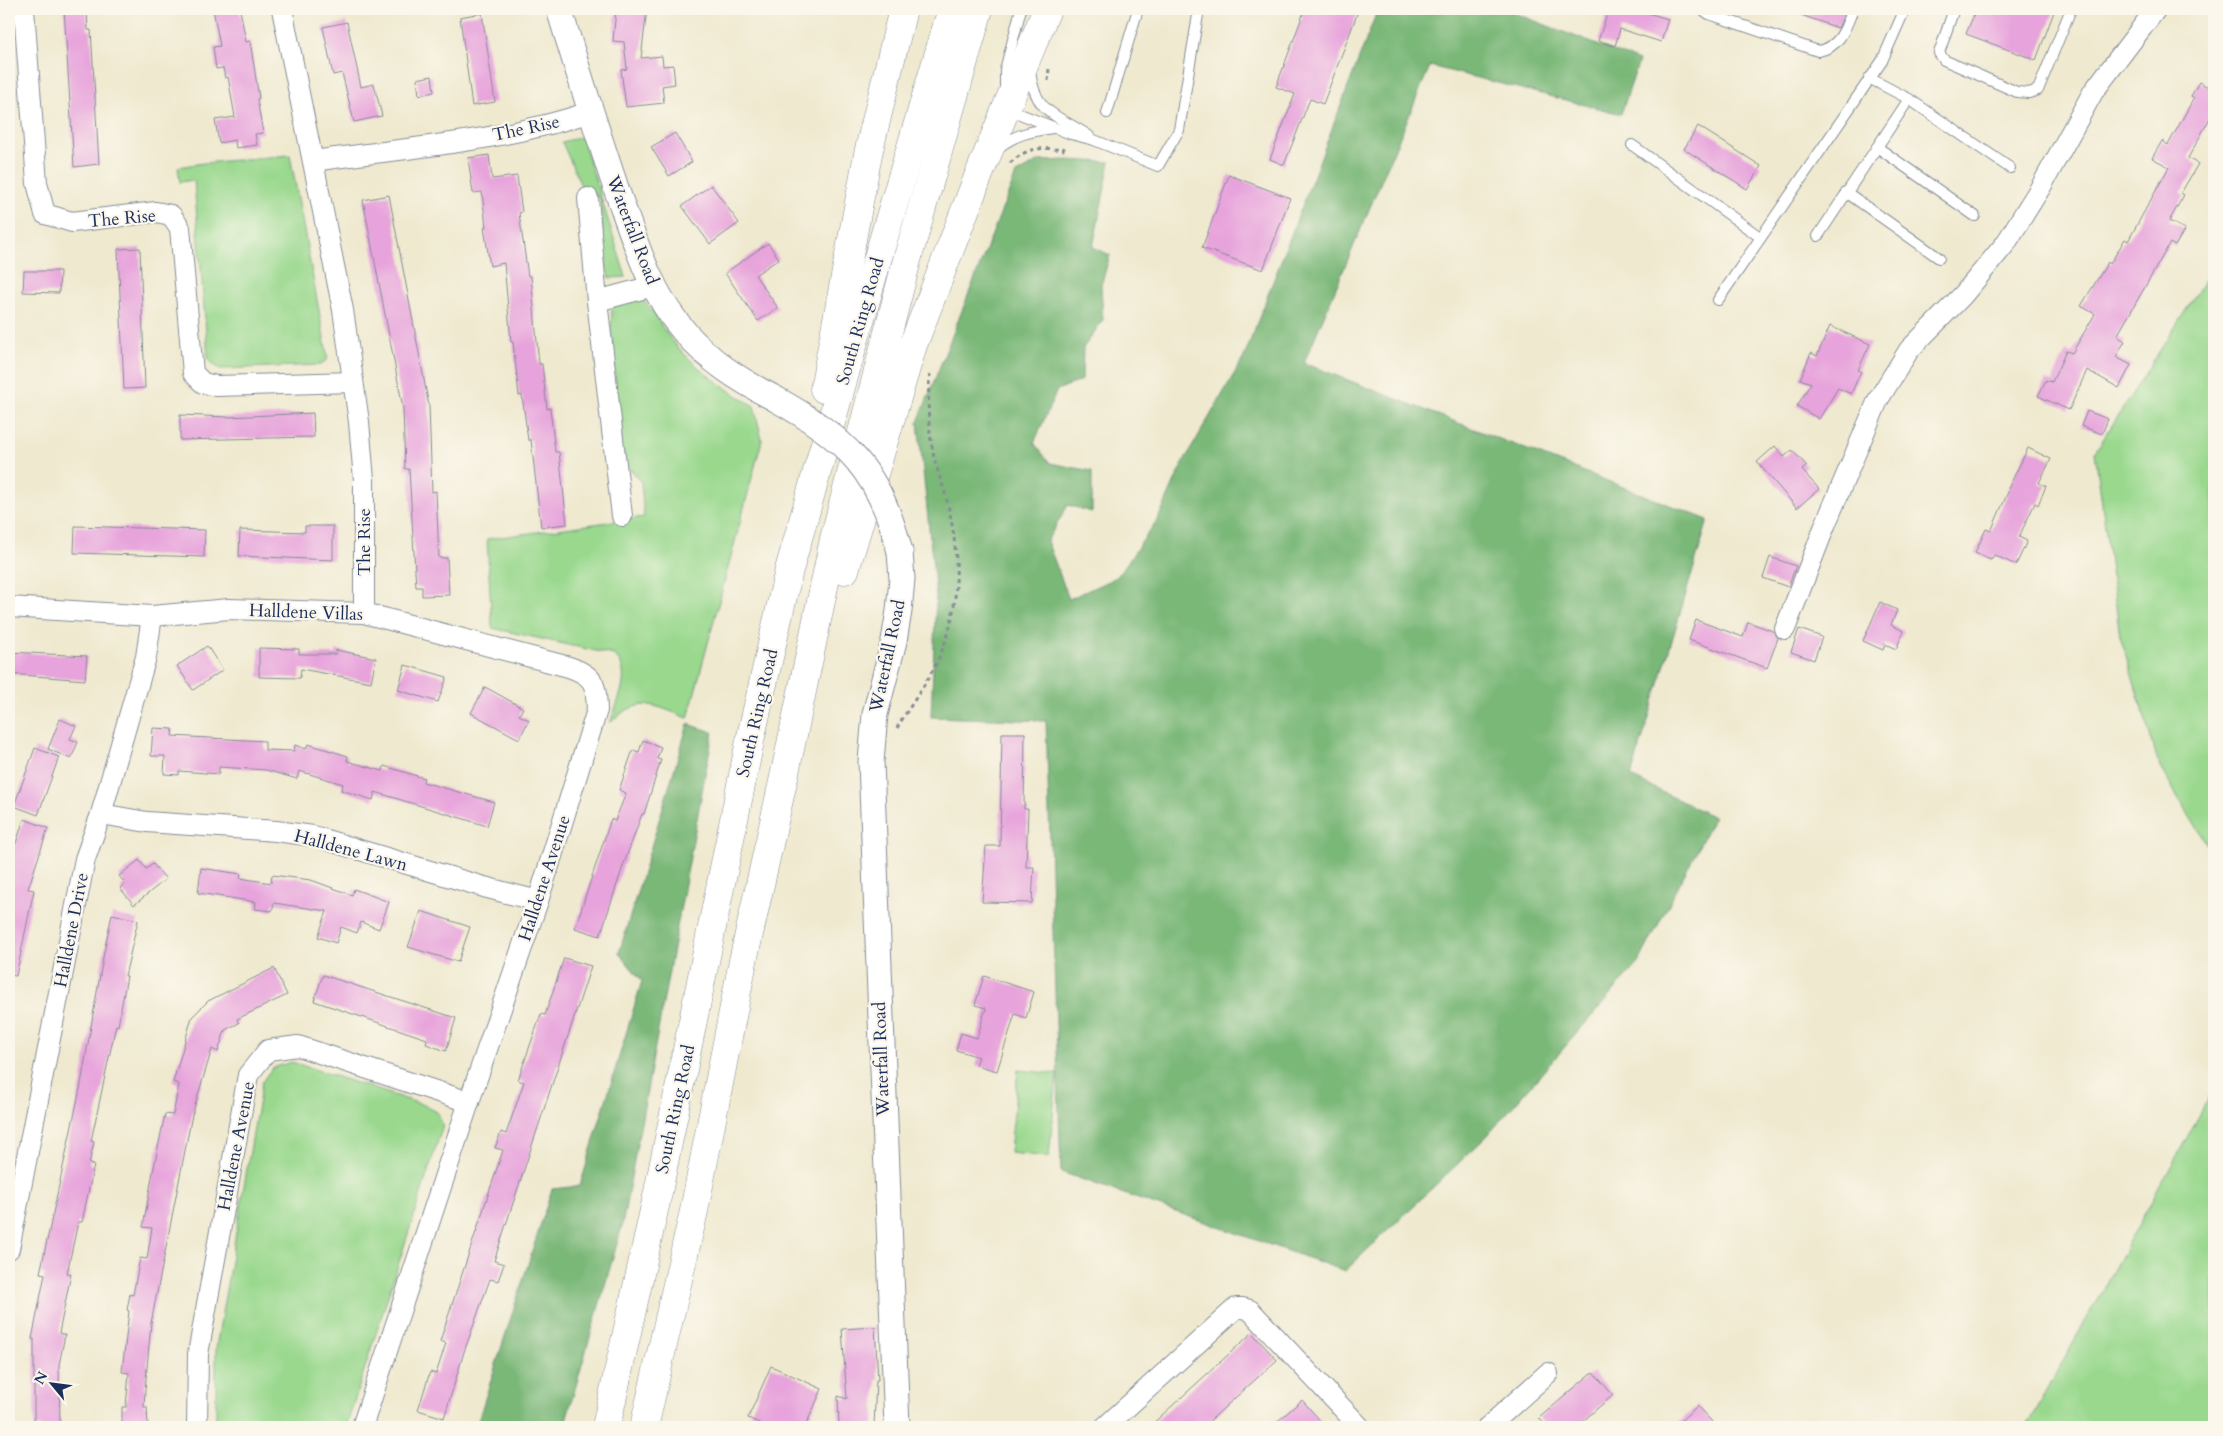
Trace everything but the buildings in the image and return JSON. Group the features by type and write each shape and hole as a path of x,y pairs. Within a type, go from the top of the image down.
{"highway":[{"path":"789,570 868,154 903,9"},
{"name":"South Ring Road","path":"606,1427 657,1197 750,736 789,570 878,254 952,9"},
{"name":"South Ring Road","path":"644,1427 694,1211 743,960 834,539 907,260 979,9"},
{"path":"786,768 886,429 913,345 998,162 1005,108 1039,59 1046,9"}],"street":[{"name":"The Rise","path":"24,9 37,183 46,214 72,222 156,212 171,215 180,228 193,373 203,383 216,386 354,382"},
{"name":"The Rise","path":"282,9 343,310 354,382 364,480 364,613"},
{"name":"Waterfall Road","path":"559,9 590,112 653,286 682,329 704,352 729,373 821,427 839,441 864,468 886,506 892,520 900,552 902,579 899,611 894,641 875,714 871,762 897,1427"},
{"path":"1785,629 1826,524 1878,400 1909,350 1963,295 2006,243 2042,184 2093,92 2156,9"},
{"name":"The Rise","path":"313,161 456,141 551,125 590,112"},
{"path":"588,198 597,302 622,516"},
{"path":"597,302 653,286"},
{"name":"Halldene Villas","path":"9,607 152,616 229,609 364,613 585,672 596,686 597,710"},
{"name":"Halldene Drive","path":"9,1249 85,859 101,814 146,658 152,616"},
{"name":"Halldene Avenue","path":"362,1427 469,1102 538,902 597,710"},
{"name":"Halldene Lawn","path":"101,814 147,822 276,831 314,836 538,902"},
{"name":"Halldene Avenue","path":"197,1427 200,1345 248,1075 268,1050 298,1046 469,1102"},
{"path":"1105,1427 1236,1308 1243,1308 1250,1310 1360,1427"},
{"path":"1488,1427 1548,1373"}],"lane":[{"path":"1021,9 1004,70 1005,108 1054,128 1094,140 1158,166 1179,130 1199,9"},
{"path":"1107,113 1138,9"},
{"path":"1702,9 1710,14 1818,51 1825,50 1844,33 1852,9"},
{"path":"1718,300 1882,61 1905,9"},
{"path":"1954,9 1939,53 1944,60 2017,92 2029,93 2038,90 2071,9"},
{"path":"1039,59 1032,86 1036,100 1050,113 1094,140"},
{"path":"1869,78 1909,99 2010,168"},
{"path":"1818,236 1909,99"},
{"path":"998,162 1008,140 1029,131 1054,128"},
{"path":"1632,145 1760,238"},
{"path":"1877,147 1975,216"},
{"path":"1846,192 1939,258"}],"path":[{"path":"1039,59 1049,88"},
{"path":"998,162 1011,162 1027,150 1045,147 1063,150 1071,134"},
{"path":"897,736 897,728 930,674 943,648 955,591 955,535 947,499 934,457 929,427 927,399 931,372"}],"green space":[{"path":"1378,9 1504,9 1639,61 1621,114 1430,66 1304,363 1708,520 1631,777 1714,817 1639,962 1487,1136 1345,1271 1061,1172 1046,721 931,717 936,596 918,422 1016,174 1039,161 1110,162 1093,247 1110,255 1101,285 1103,320 1083,348 1082,380 1057,390 1034,443 1050,463 1092,471 1092,512 1068,505 1047,541 1069,599 1117,577 1158,519 1184,461 1244,357"},
{"path":"582,137 626,277 609,278 604,254 600,198 582,188 562,142"},
{"path":"290,155 328,359 320,365 220,369 214,366 208,358 194,180 180,182 178,167"},
{"path":"2214,266 2214,856 2160,768 2120,636 2095,452"},
{"path":"637,298 651,309 664,330 696,366 754,406 762,440 688,718 656,706 647,705 630,709 610,723 620,697 623,679 623,670 620,662 614,655 492,628 487,539 644,517 641,482 623,460 621,453 611,328 612,310 615,304"},
{"path":"688,724 713,732 622,1226 564,1427 476,1427 552,1189 580,1186 642,981 619,953"},
{"path":"292,1062 424,1105 437,1112 443,1125 346,1427 216,1427 216,1348 262,1082 272,1068"},
{"path":"1018,1070 1057,1074 1049,1157 1010,1153"},
{"path":"2214,1089 2214,1427 2026,1427"}]}
